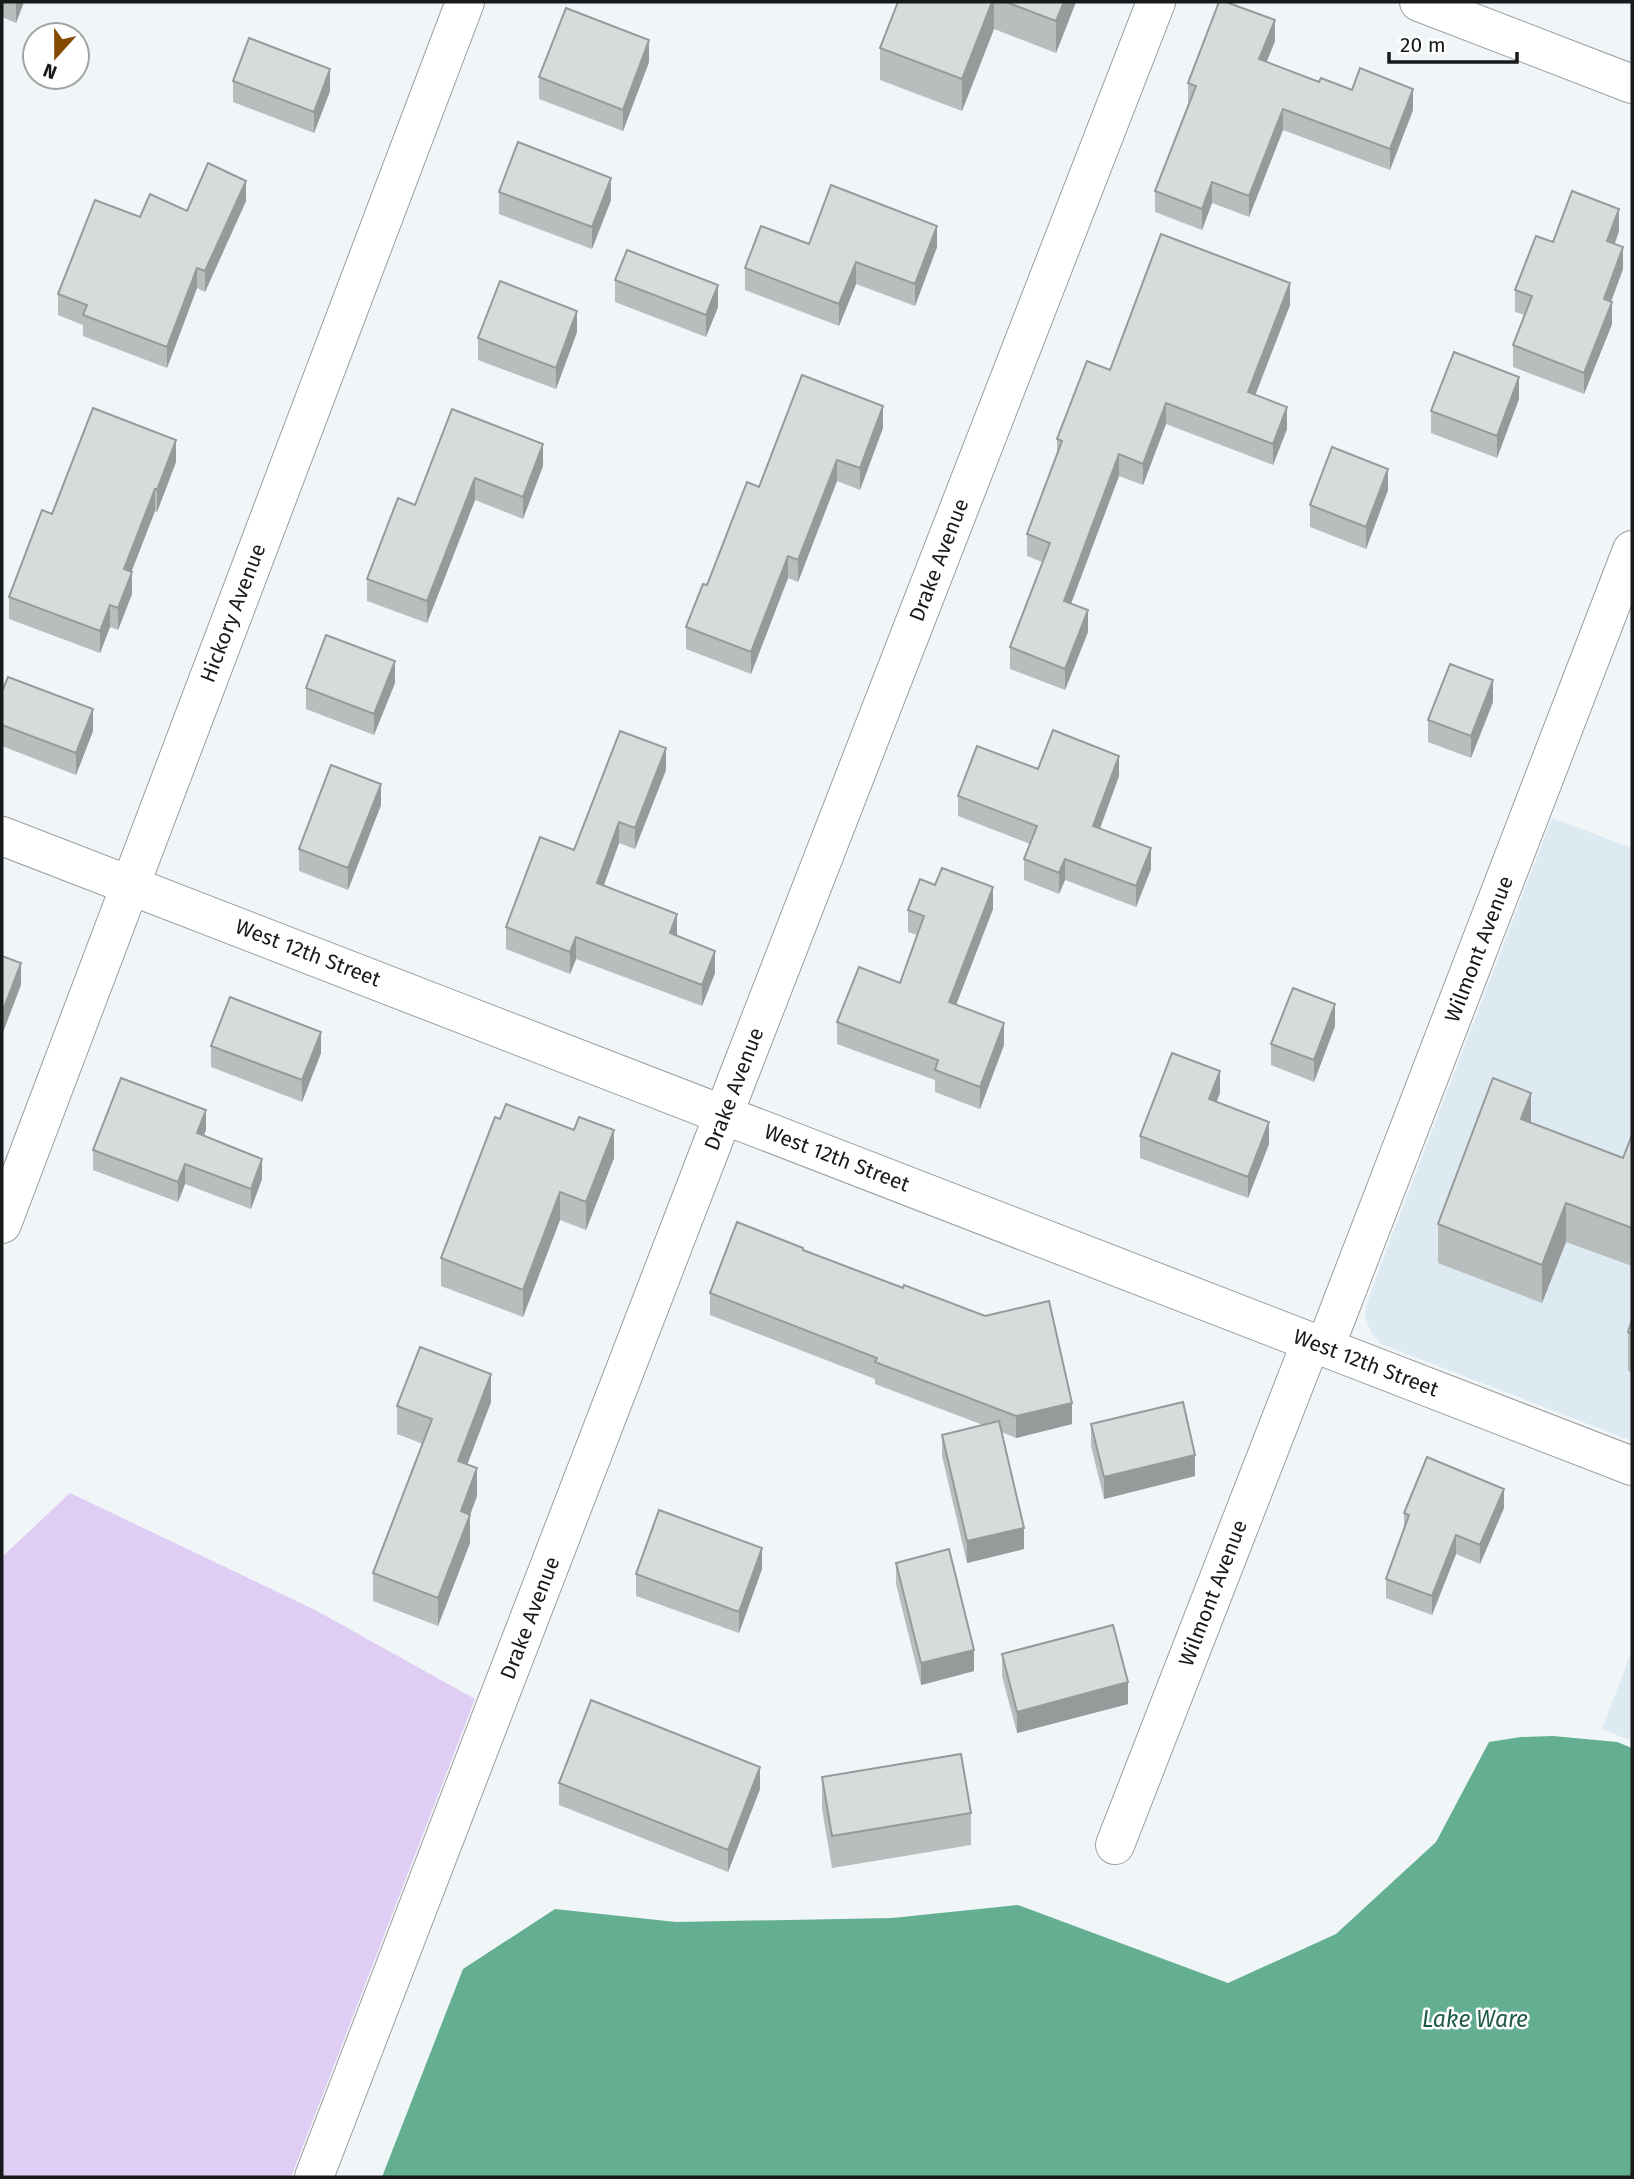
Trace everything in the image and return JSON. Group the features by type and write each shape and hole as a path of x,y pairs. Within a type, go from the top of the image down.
{"street":[{"name":"Hickory Avenue","path":"2,1224 465,2"},
{"name":"Drake Avenue","path":"314,2177 1156,2"},
{"path":"1419,2 1632,84"},
{"name":"Wilmont Avenue","path":"1115,1845 1318,1344 1632,550"},
{"name":"West 12th Street","path":"2,836 1632,1466"}],"shaded area":[{"path":"1552,818 1632,848 1632,1441 1381,1344 1370,1331 1365,1315 1386,1251"},
{"path":"70,1493 315,1610 475,1699 291,2177 2,2177 2,1557"},
{"path":"1632,1650 1632,1741 1602,1729"}],"water":[{"name":"Lake Ware","path":"1553,1736 1617,1742 1632,1748 1632,2177 382,2177 463,1969 555,1909 676,1922 892,1918 1018,1905 1228,1983 1336,1934 1436,1842 1489,1742"}],"building":[{"path":"898,2 992,2 962,79 880,48"},
{"path":"1006,2 1064,2 1056,21"},
{"path":"1219,2 1226,2 1275,20 1259,59 1319,82 1321,78 1352,90 1360,68 1413,89 1390,149 1283,109 1249,196 1212,182 1202,209 1155,191 1196,86 1188,83"},
{"path":"566,8 649,40 623,110 539,77"},
{"path":"249,38 330,69 314,112 233,81"},
{"path":"518,142 611,178 592,227 499,192"},
{"path":"208,163 246,181 205,271 197,268 167,347 83,315 87,305 58,294 95,200 140,217 150,194 187,211"},
{"path":"831,185 937,226 915,284 856,262 839,304 745,268 761,226 809,244"},
{"path":"1572,191 1619,209 1607,241 1623,247 1604,299 1612,302 1584,373 1513,345 1532,296 1515,290 1536,236 1553,242"},
{"path":"1161,234 1290,283 1248,392 1287,407 1273,444 1166,403 1143,464 1119,454 1064,601 1088,610 1065,669 1010,647 1050,543 1027,534 1062,441 1057,439 1087,361 1110,370"},
{"path":"627,250 718,285 706,315 615,280"},
{"path":"500,281 577,311 556,368 478,338"},
{"path":"1454,352 1519,377 1497,436 1431,411"},
{"path":"802,375 883,406 860,468 837,460 798,560 788,556 751,652 686,627 703,584 707,585 747,482 759,487"},
{"path":"93,408 176,440 124,569 132,572 118,608 110,605 100,631 9,597 42,510 52,514"},
{"path":"452,409 543,444 523,497 475,478 427,601 367,579 398,498 415,505"},
{"path":"1332,447 1388,469 1366,527 1310,505"},
{"path":"326,635 395,661 374,714 306,688"},
{"path":"1450,664 1493,680 1471,736 1428,720"},
{"path":"8,677 93,709 76,753 2,725 2,692"},
{"path":"1053,730 1119,756 1093,826 1151,848 1136,886 1065,859 1059,873 1024,859 1037,826 958,796 977,746 1038,769"},
{"path":"620,731 666,748 635,828 619,822 597,883 677,914 670,933 715,951 702,985 576,937 570,952 506,927 540,837 574,850"},
{"path":"331,765 381,784 348,868 299,849"},
{"path":"942,868 993,887 949,1002 1004,1023 980,1087 935,1070 938,1060 837,1022 859,967 900,983 924,916 908,910 920,879 935,885"},
{"path":"2,956 21,963 2,1013"},
{"path":"1293,988 1335,1004 1314,1060 1271,1044"},
{"path":"230,997 321,1032 302,1080 211,1046"},
{"path":"1172,1053 1220,1071 1209,1099 1269,1122 1248,1177 1140,1136"},
{"path":"121,1078 206,1110 197,1133 262,1159 251,1189 185,1164 178,1182 93,1150"},
{"path":"1493,1078 1531,1093 1521,1119 1623,1158 1632,1135 1632,1228 1566,1203 1542,1265 1438,1224"},
{"path":"506,1104 574,1130 579,1117 614,1130 586,1202 560,1192 523,1290 441,1258 495,1117 500,1119"},
{"path":"737,1222 903,1288 904,1285 985,1316 1049,1301 1072,1403 1016,1416 875,1362 877,1358 710,1293"},
{"path":"420,1347 491,1374 458,1461 477,1468 461,1511 470,1515 438,1598 373,1573 432,1419 397,1406"},
{"path":"1183,1402 1195,1455 1104,1477 1091,1424"},
{"path":"999,1421 1024,1528 967,1541 942,1435"},
{"path":"1427,1457 1504,1489 1480,1545 1456,1535 1432,1596 1386,1579 1409,1515 1404,1513"},
{"path":"659,1510 762,1548 739,1612 636,1574"},
{"path":"949,1549 974,1650 921,1663 896,1563"},
{"path":"1113,1625 1128,1682 1017,1712 1002,1654"},
{"path":"591,1700 760,1767 728,1850 559,1783"},
{"path":"961,1754 971,1813 832,1836 822,1777"}]}
